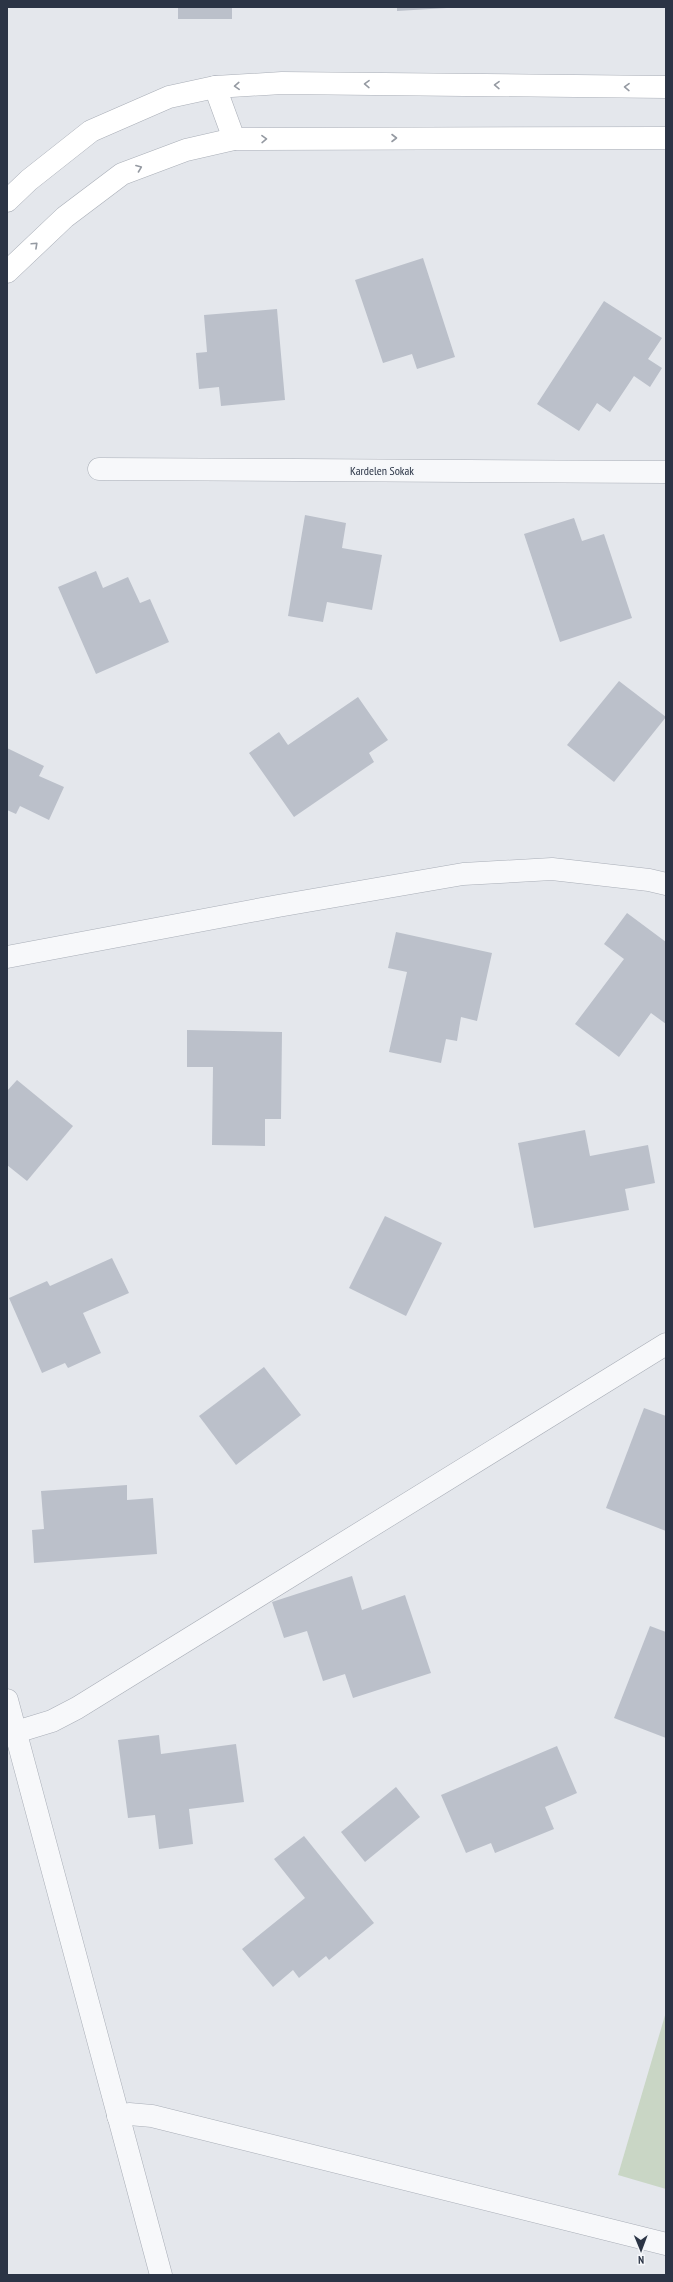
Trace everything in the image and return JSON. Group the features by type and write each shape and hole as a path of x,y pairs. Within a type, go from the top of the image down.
{"main road":[{"path":"7,201 29,180 92,131 169,97 215,87 290,83 666,87"},
{"path":"215,87 234,139"},
{"path":"7,272 65,217 122,174 186,150 234,139 666,138"}],"street":[{"name":"Kardelen Sokak","path":"99,469 666,472"},
{"path":"7,957 270,907 463,874 552,869 648,880 666,884"},
{"path":"16,1732 52,1721 78,1708 666,1344"},
{"path":"7,1700 161,2275"},
{"path":"118,2116 129,2114 152,2116 666,2244"}],"green space":[{"path":"666,2012 666,2189 618,2175"}],"building":[{"path":"178,7 232,7 232,19 178,19"},
{"path":"397,7 447,7 447,8 397,11"},
{"path":"423,258 455,357 417,369 412,354 383,363 355,280"},
{"path":"604,301 662,338 648,359 662,368 650,387 634,376 610,412 597,403 579,431 537,404"},
{"path":"277,309 285,400 221,406 219,387 199,389 196,353 207,352 204,315"},
{"path":"305,515 346,523 342,548 382,555 372,610 327,602 323,622 288,616"},
{"path":"574,518 582,541 604,534 632,618 560,642 524,534"},
{"path":"96,571 103,588 128,577 140,603 150,599 169,642 96,674 58,587"},
{"path":"619,681 666,717 614,782 567,745"},
{"path":"358,697 388,740 369,753 374,762 294,817 249,753 279,732 288,745"},
{"path":"7,748 44,766 39,776 64,787 49,820 20,806 16,814 7,810"},
{"path":"627,913 666,942 666,1024 651,1013 619,1057 575,1024 624,959 604,944"},
{"path":"396,932 492,953 477,1021 461,1017 457,1041 446,1039 441,1063 389,1052 407,972 388,968"},
{"path":"187,1030 282,1032 281,1119 265,1119 265,1146 212,1145 213,1067 187,1067"},
{"path":"17,1080 73,1126 27,1181 7,1165 7,1091"},
{"path":"585,1130 590,1156 648,1145 655,1183 625,1189 629,1210 534,1228 518,1143"},
{"path":"385,1216 442,1243 406,1316 349,1288"},
{"path":"112,1258 129,1293 83,1313 101,1353 68,1368 65,1363 42,1373 9,1298 47,1281 50,1286"},
{"path":"264,1367 301,1415 236,1465 199,1416"},
{"path":"644,1408 666,1416 666,1531 606,1508"},
{"path":"127,1485 127,1500 153,1498 157,1554 34,1563 32,1530 44,1529 41,1491"},
{"path":"352,1576 362,1610 405,1595 431,1673 353,1698 345,1674 323,1681 307,1631 284,1638 272,1602"},
{"path":"650,1626 666,1632 666,1738 614,1718"},
{"path":"159,1735 161,1754 236,1744 244,1802 189,1809 193,1844 159,1849 155,1815 128,1818 118,1740"},
{"path":"557,1746 577,1793 545,1807 554,1829 495,1853 491,1843 466,1853 441,1795"},
{"path":"396,1787 420,1817 365,1862 341,1832"},
{"path":"304,1836 374,1923 329,1960 326,1956 299,1978 293,1970 273,1987 242,1949 305,1898 274,1859"}]}
